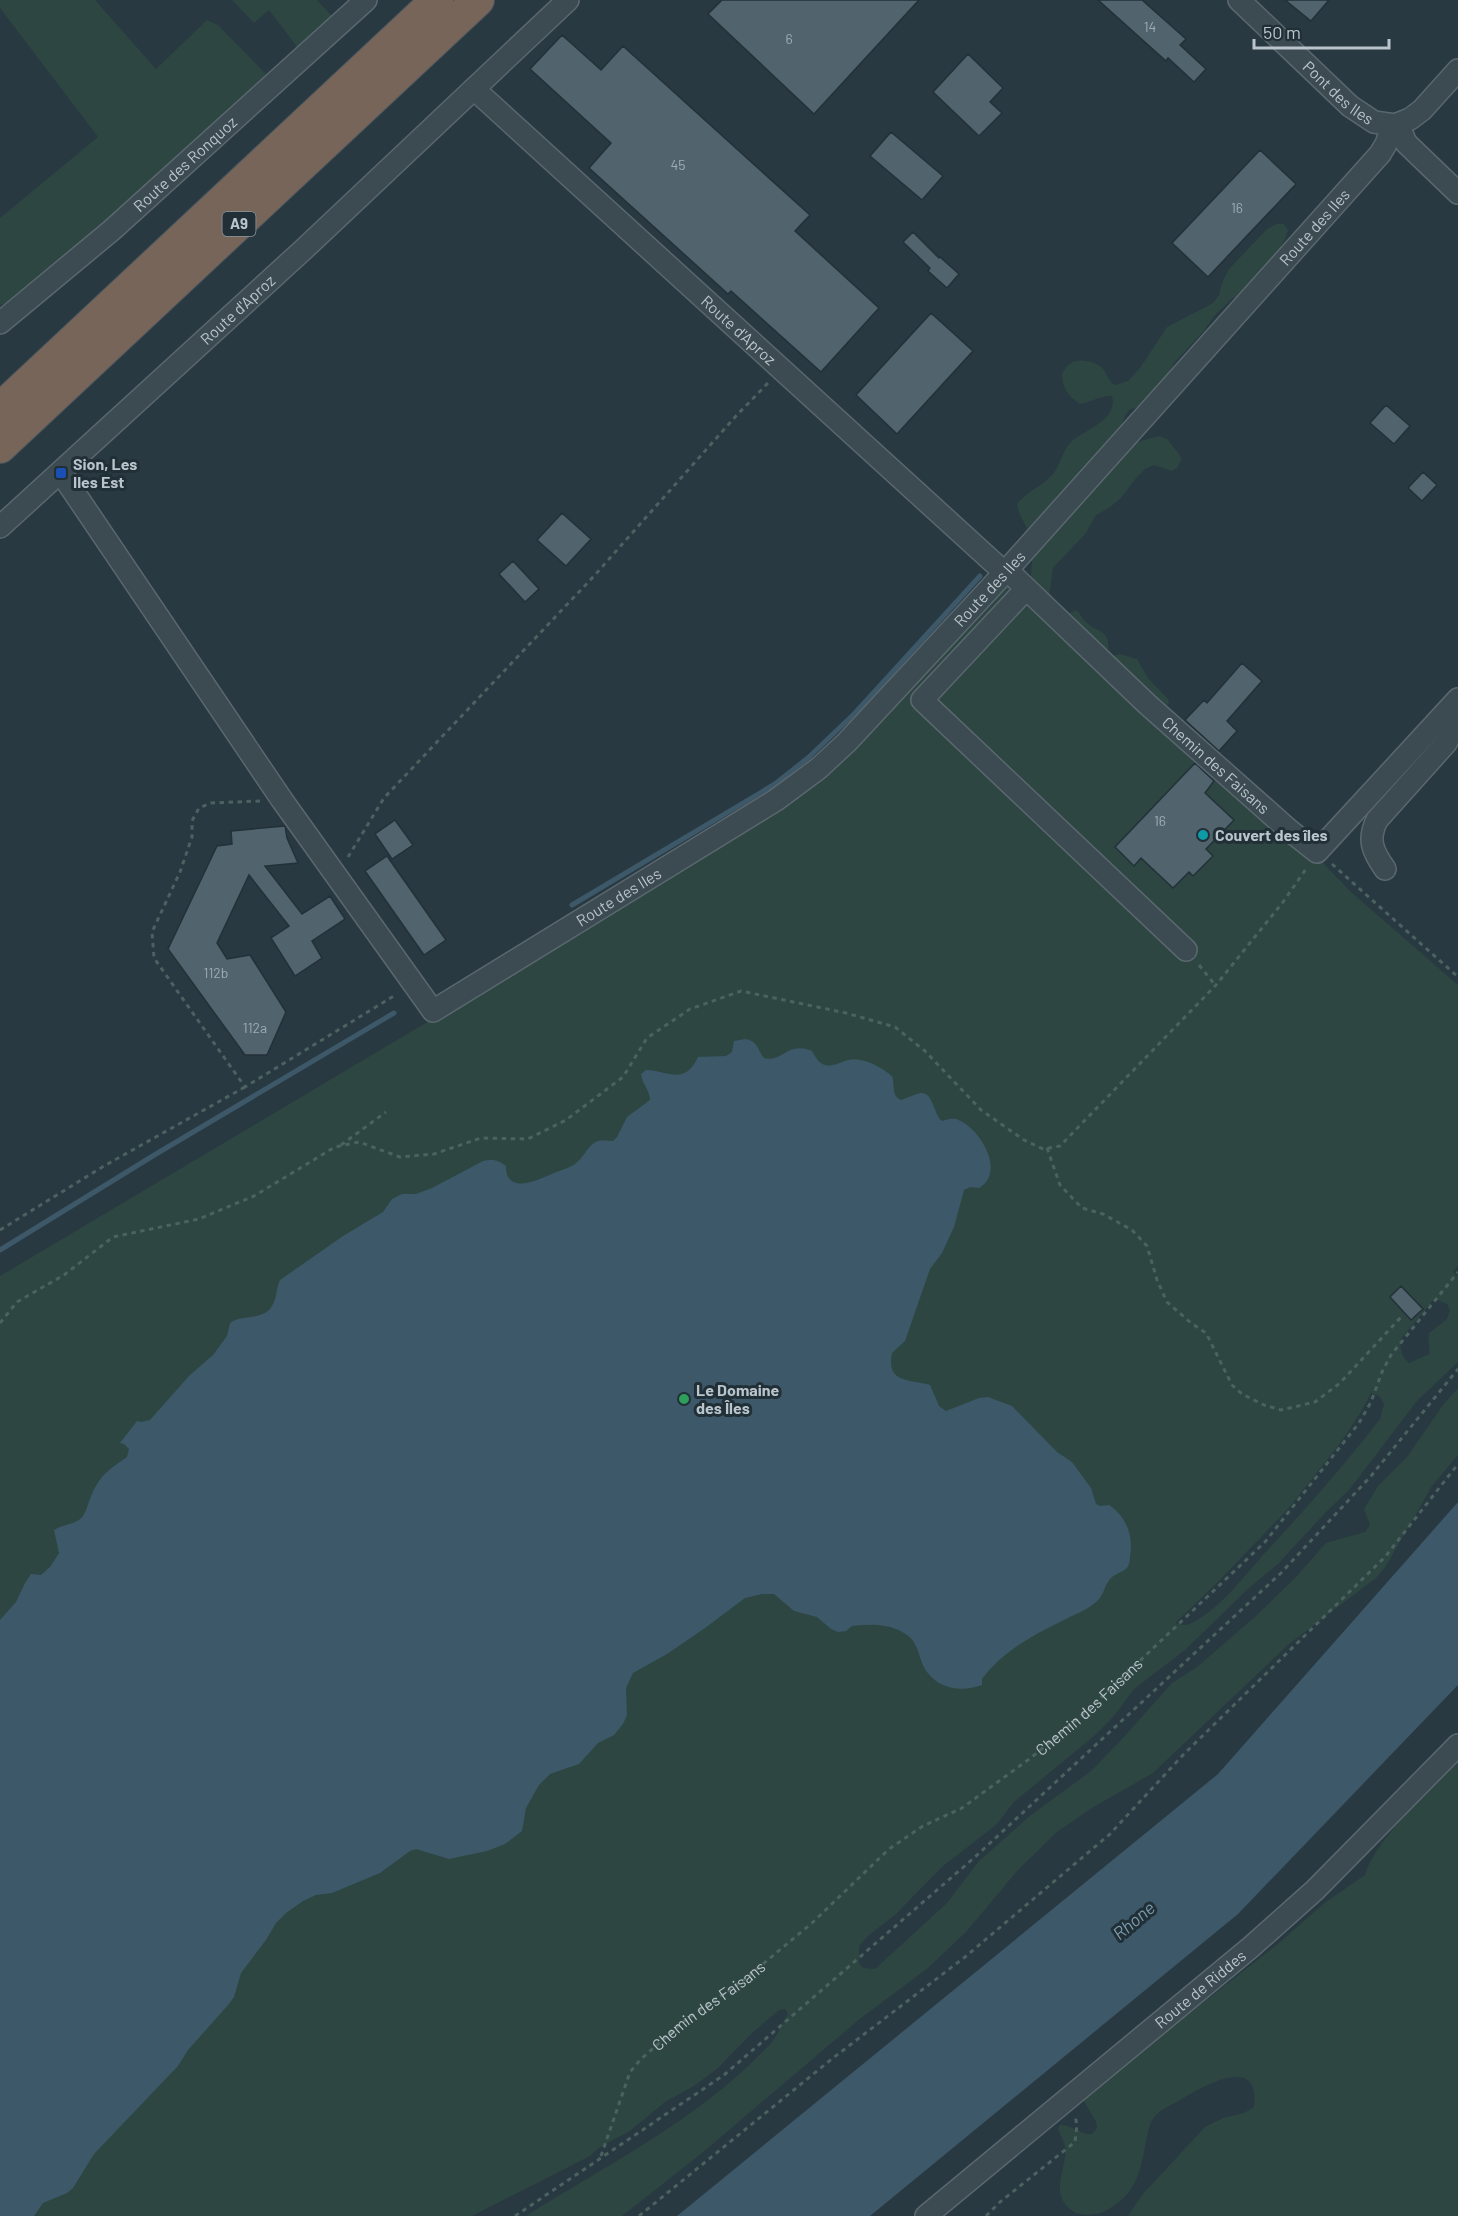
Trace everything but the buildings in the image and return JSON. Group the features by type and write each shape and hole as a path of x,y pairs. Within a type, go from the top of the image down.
{"highway":[{"name":"A9","path":"0,409 437,0"},
{"name":"A9","path":"0,447 478,0"}],"street":[{"name":"Route des Ronquoz","path":"0,323 112,230 366,0"},
{"name":"Route d'Aproz","path":"0,527 303,250 568,0"},
{"name":"Pont des Iles","path":"1239,0 1350,106 1374,122 1395,125"},
{"path":"1458,70 1422,110 1395,125 1406,143 1458,193"},
{"name":"Route d'Aproz","path":"474,89 1006,572"},
{"name":"Route des Iles","path":"413,984 434,1011 797,786 819,768 847,742 1006,572 1380,154 1395,125"},
{"path":"61,473 282,800 379,933 413,984"},
{"name":"Chemin des Faisans","path":"1006,572 1147,704 1317,852"},
{"path":"1026,589 922,700 1186,950"},
{"path":"1317,852 1458,699"},
{"path":"1386,869 1375,856 1371,842 1372,830 1377,820 1446,742 1454,728 1458,713"},
{"name":"Route de Riddes","path":"926,2216 1251,1947 1315,1890 1458,1745"}],"path":[{"path":"337,878 356,842 384,798 594,576 735,416 781,370"},
{"path":"245,1087 154,958 152,932 180,872 192,837 192,821 199,808 211,803 282,800"},
{"path":"338,1147 359,1142 400,1157 434,1155 481,1138 528,1140 566,1120 623,1077 647,1038 690,1009 741,991 846,1013 895,1027 925,1050 981,1110 1024,1140 1043,1149 1060,1146 1216,985 1283,902 1317,852 1458,977"},
{"path":"1186,950 1216,985"},
{"path":"0,1230 104,1166 245,1087 413,984"},
{"path":"0,1323 17,1302 64,1275 114,1237 199,1219 254,1196 338,1147 386,1112"},
{"path":"1047,1149 1060,1185 1082,1208 1103,1214 1132,1230 1147,1246 1157,1280 1167,1302 1206,1333 1232,1385 1242,1394 1264,1405 1281,1410 1315,1402 1340,1383 1402,1316"},
{"name":"Chemin des Faisans","path":"601,2158 630,2072 640,2060 683,2022 745,1979 812,1923 889,1849 923,1826 962,1808 1032,1757 1088,1710 1257,1550 1359,1423 1371,1402 1391,1355 1458,1272"},
{"path":"514,2216 724,2075 984,1849 1281,1573 1371,1476 1458,1369"},
{"path":"639,2216 832,2058 965,1957 1110,1834 1184,1755 1385,1557 1458,1464"},
{"path":"986,2216 1075,2142 1077,2125 1066,2099"}],"green space":[{"path":"0,0 95,0 156,69 207,20 218,25 267,75 58,266 9,303 0,305 0,218 98,137 0,8"},
{"path":"232,0 317,0 333,17 298,48 269,10 254,23"},
{"name":"Le Domaine des Îles","path":"1277,224 1284,224 1288,230 1266,274 1255,289 1233,298 1215,315 1203,332 1174,363 1160,391 1149,402 1129,410 1125,416 1115,443 1116,461 1120,462 1129,448 1137,442 1159,436 1167,439 1182,459 1177,468 1172,471 1154,465 1145,469 1121,498 1096,515 1086,533 1053,568 1048,607 1057,619 1076,610 1086,622 1106,636 1108,653 1111,657 1120,654 1137,659 1148,678 1168,699 1169,703 1156,716 1166,720 1177,716 1351,892 1458,985 1458,1266 1453,1272 1458,1276 1458,1362 1417,1401 1349,1490 1278,1564 1249,1588 1185,1650 1134,1689 1114,1716 1094,1736 1014,1802 996,1825 943,1866 896,1914 868,1936 859,1946 859,1963 863,1968 875,1969 947,1903 979,1861 1031,1815 1091,1771 1172,1683 1197,1667 1257,1615 1296,1577 1326,1543 1365,1532 1370,1525 1364,1509 1378,1486 1407,1457 1443,1405 1458,1388 1458,1455 1432,1486 1386,1566 1376,1578 1289,1644 1153,1773 1092,1808 1057,1832 1018,1870 966,1932 928,1968 861,2018 702,2153 622,2216 526,2216 653,2138 715,2095 772,2042 788,2014 785,2009 779,2010 752,2033 718,2068 694,2086 665,2102 630,2131 600,2147 590,2156 472,2216 0,2216 0,1276 434,1018 777,805 999,585 1031,584 1033,554 1031,539 1017,504 1049,478 1056,470 1071,442 1099,424 1113,405 1112,396 1080,404 1075,401 1066,391 1063,383 1062,373 1066,368 1081,360 1102,367 1115,385 1128,381 1140,368 1167,327 1213,303 1219,295 1229,269 1267,229","holes":["1434,1299 1447,1304 1450,1310 1447,1319 1429,1333 1429,1354 1409,1363 1403,1356 1400,1340","1371,1393 1379,1396 1384,1404 1380,1419 1337,1472 1221,1601 1188,1625 1175,1623 1288,1509 1342,1441"]},
{"path":"1458,1760 1458,2216 1128,2216 1142,2195 1205,2127 1254,2107 1254,2091 1249,2081 1240,2077 1229,2078 1204,2087 1155,2116 1149,2128 1134,2183 1129,2192 1114,2206 1100,2213 1086,2215 1076,2213 1067,2206 1060,2189 1065,2146 1058,2129 1060,2125 1064,2125 1092,2134 1097,2128 1084,2101 1086,2095 1279,1943 1323,1904 1365,1875 1371,1861 1392,1831"}],"water":[{"path":"745,1039 755,1044 764,1058 776,1058 791,1050 803,1049 812,1051 825,1065 834,1065 853,1059 871,1063 892,1076 898,1098 901,1100 921,1093 925,1094 931,1100 942,1121 956,1119 965,1123 981,1140 990,1161 987,1181 979,1188 970,1187 964,1190 954,1227 942,1253 930,1269 905,1341 892,1353 892,1370 900,1378 930,1385 939,1406 946,1411 979,1398 988,1397 1012,1406 1057,1452 1072,1462 1091,1488 1096,1504 1109,1505 1120,1515 1130,1534 1129,1565 1110,1579 1099,1600 1009,1652 990,1669 982,1679 982,1685 960,1689 945,1686 932,1678 924,1667 917,1647 911,1639 894,1628 859,1625 838,1632 817,1617 794,1611 774,1594 745,1598 667,1654 633,1673 626,1688 627,1715 623,1724 614,1735 598,1743 579,1764 550,1774 539,1785 526,1808 522,1831 505,1844 487,1851 449,1859 416,1849 380,1873 332,1893 316,1895 286,1913 276,1923 241,1973 234,1997 229,2004 188,2050 178,2066 94,2154 73,2188 43,2203 34,2216 0,2216 0,1620 16,1602 31,1574 41,1575 50,1567 59,1553 54,1530 77,1521 83,1516 102,1477 127,1457 129,1449 120,1443 137,1421 150,1420 189,1376 213,1355 227,1336 230,1323 265,1313 274,1301 280,1280 343,1236 383,1212 392,1199 402,1194 416,1194 432,1188 483,1161 495,1160 503,1164 506,1166 507,1175 511,1181 517,1183 532,1182 570,1167 578,1162 596,1142 613,1141 627,1117 650,1100 641,1074 646,1070 681,1074 693,1066 698,1057 726,1056 732,1052 734,1041"},
{"name":"Rhone","path":"1458,1502 1458,1685 1238,1914 870,2216 677,2216 1218,1774"}],"waterway":[{"path":"572,905 775,784 809,757 855,713 980,576"},
{"path":"0,1250 156,1154 394,1013"}],"place":[{"name":"Sion, Les Iles Est","path":"61,473"},
{"name":"Couvert des îles","path":"1203,835"},
{"name":"Le Domaine des Îles","path":"684,1399"}]}
